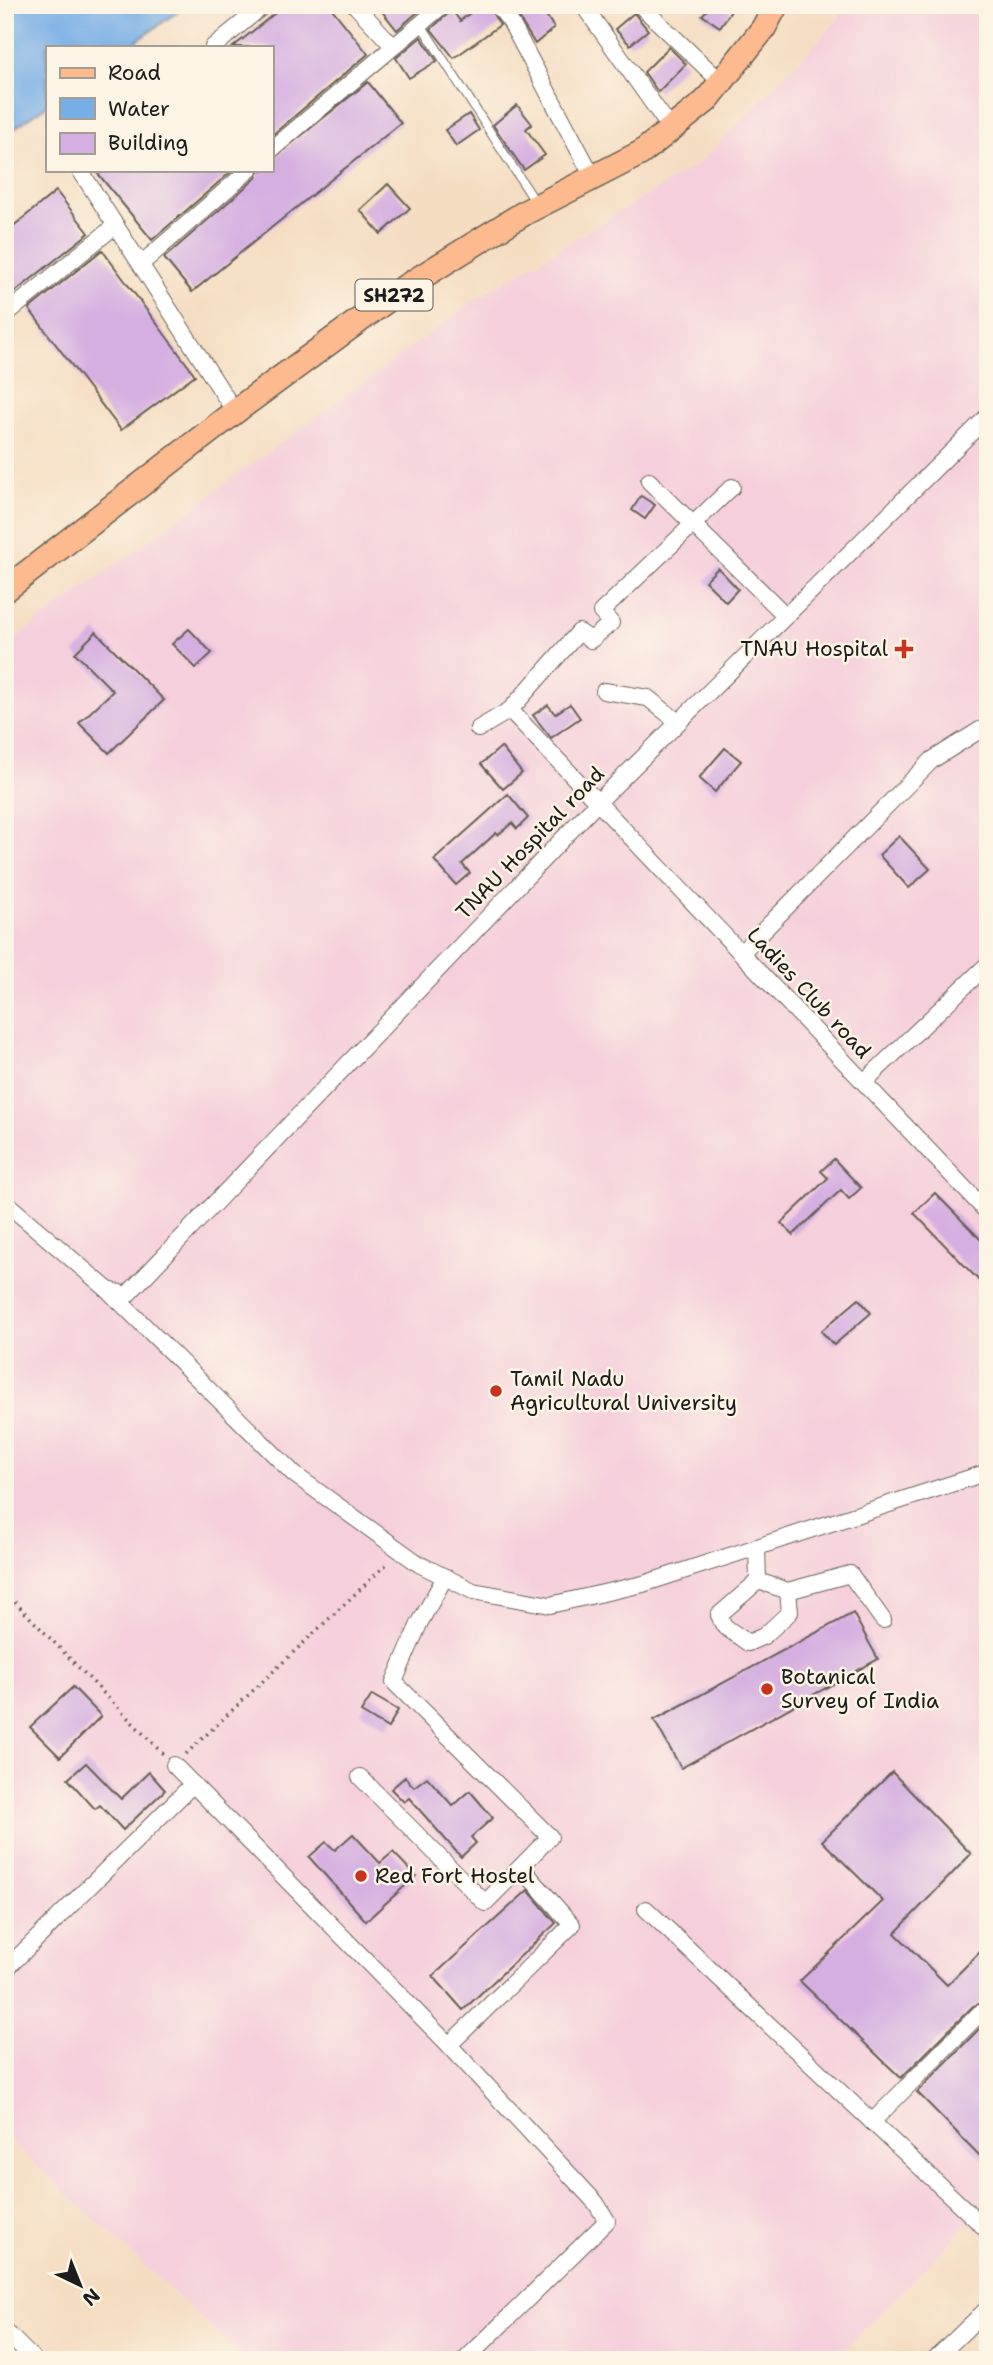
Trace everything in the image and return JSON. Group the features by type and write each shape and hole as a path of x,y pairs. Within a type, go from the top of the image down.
{"main road":[{"name":"SH272","path":"5,590 235,412 402,289 538,206 641,153 706,101 763,29 776,5"}],"street":[{"path":"214,46 264,5"},
{"path":"355,5 392,46"},
{"path":"273,148 443,5"},
{"path":"497,5 510,21 593,177"},
{"path":"583,5 671,129"},
{"path":"640,5 722,82"},
{"path":"81,172 235,412"},
{"path":"141,264 247,172"},
{"path":"5,315 116,225"},
{"name":"TNAU Hospital road","path":"108,1290 127,1295 597,803 988,416"},
{"path":"649,481 786,616"},
{"path":"478,729 510,710 579,632 591,640 611,623 601,612 732,487"},
{"path":"604,691 648,698 678,722"},
{"name":"Ladies Club road","path":"510,710 988,1213"},
{"path":"742,952 932,760 980,730 988,737"},
{"path":"864,1082 988,964"},
{"path":"5,1202 108,1290 295,1475 401,1551 473,1591 550,1605 643,1584 988,1472"},
{"path":"757,1547 758,1581"},
{"path":"758,1581 788,1591 850,1573 883,1620"},
{"path":"360,1777 485,1903 550,1837 394,1682 413,1637 445,1577"},
{"path":"758,1581 719,1615 724,1626 748,1643 764,1636 790,1612 788,1591"},
{"path":"174,1765 449,2045 596,2203 607,2221 465,2360"},
{"path":"5,1970 193,1784"},
{"path":"449,2045 572,1925 521,1867"},
{"path":"646,1909 988,2231"},
{"path":"872,2122 980,2013 988,2021"},
{"path":"934,2360 988,2308"},
{"path":"5,2330 34,2360"}],"lane":[{"path":"420,23 538,206"}],"path":[{"path":"5,1592 174,1765 401,1551"}],"shaded area":[{"name":"Tamil Nadu Agricultural University","path":"845,5 988,5 988,2238 970,2222 834,2360 246,2360 5,2136 5,646 477,299 700,163 839,19"}],"water":[{"path":"5,5 187,5 129,46 46,46 46,106 5,135"}],"building":[{"path":"285,5 329,5 368,54 273,134 273,46 234,46"},
{"path":"377,5 426,5 397,30"},
{"path":"480,5 487,5 500,25 454,58 431,29 452,10 460,21"},
{"path":"511,5 540,5 554,28 535,44"},
{"path":"712,5 735,5 720,27 702,15"},
{"path":"634,13 648,30 630,45 615,29"},
{"path":"421,37 437,61 409,78 396,58"},
{"path":"669,47 686,64 658,92 644,72"},
{"path":"368,82 401,123 192,292 164,258 256,178 258,172 273,172 273,158"},
{"path":"517,105 532,124 526,129 545,155 524,170 493,125"},
{"path":"469,114 479,130 456,146 445,130"},
{"path":"97,172 231,172 152,240"},
{"path":"388,184 410,208 381,234 360,210"},
{"path":"56,191 89,233 5,300 5,233"},
{"path":"102,250 195,375 121,430 29,309"},
{"path":"641,496 655,505 645,519 632,510"},
{"path":"718,568 738,589 726,602 705,581"},
{"path":"189,629 212,653 196,668 172,644"},
{"path":"96,632 164,700 109,753 79,723 113,691 75,653"},
{"path":"570,704 580,718 551,738 533,715 548,705 555,714"},
{"path":"501,747 522,773 503,789 481,764"},
{"path":"725,748 741,761 715,792 699,778"},
{"path":"508,794 528,818 517,829 512,823 498,835 496,833 462,864 470,873 456,885 434,860"},
{"path":"899,836 930,869 909,888 879,855"},
{"path":"834,1159 861,1188 849,1199 841,1190 793,1235 781,1223 828,1178 821,1171"},
{"path":"935,1193 988,1247 988,1290 914,1213"},
{"path":"859,1299 871,1313 834,1345 821,1331"},
{"name":"Botanical Survey of India","path":"853,1613 878,1659 681,1768 654,1720"},
{"path":"73,1687 101,1716 60,1757 30,1727"},
{"path":"372,1695 398,1710 388,1728 361,1712"},
{"path":"86,1763 121,1799 149,1772 165,1790 123,1830 100,1805 95,1809 68,1779"},
{"path":"892,1772 971,1854 895,1933 947,1985 988,1944 988,2006 982,2003 973,2006 901,2078 800,1981 883,1901 822,1841"},
{"path":"405,1777 414,1787 427,1777 453,1806 470,1791 493,1818 471,1837 476,1843 461,1857 409,1798 404,1802 391,1789"},
{"path":"353,1834 380,1863 393,1852 416,1876 366,1921 309,1857 326,1842 335,1850"},
{"path":"528,1890 556,1923 463,2010 433,1976"},
{"path":"980,2028 988,2031 988,2164 917,2092"}],"place":[{"name":"TNAU Hospital","path":"904,649"},
{"name":"Tamil Nadu Agricultural University","path":"496,1391"},
{"name":"Botanical Survey of India","path":"767,1689"},
{"name":"Red Fort Hostel","path":"361,1876"}]}
